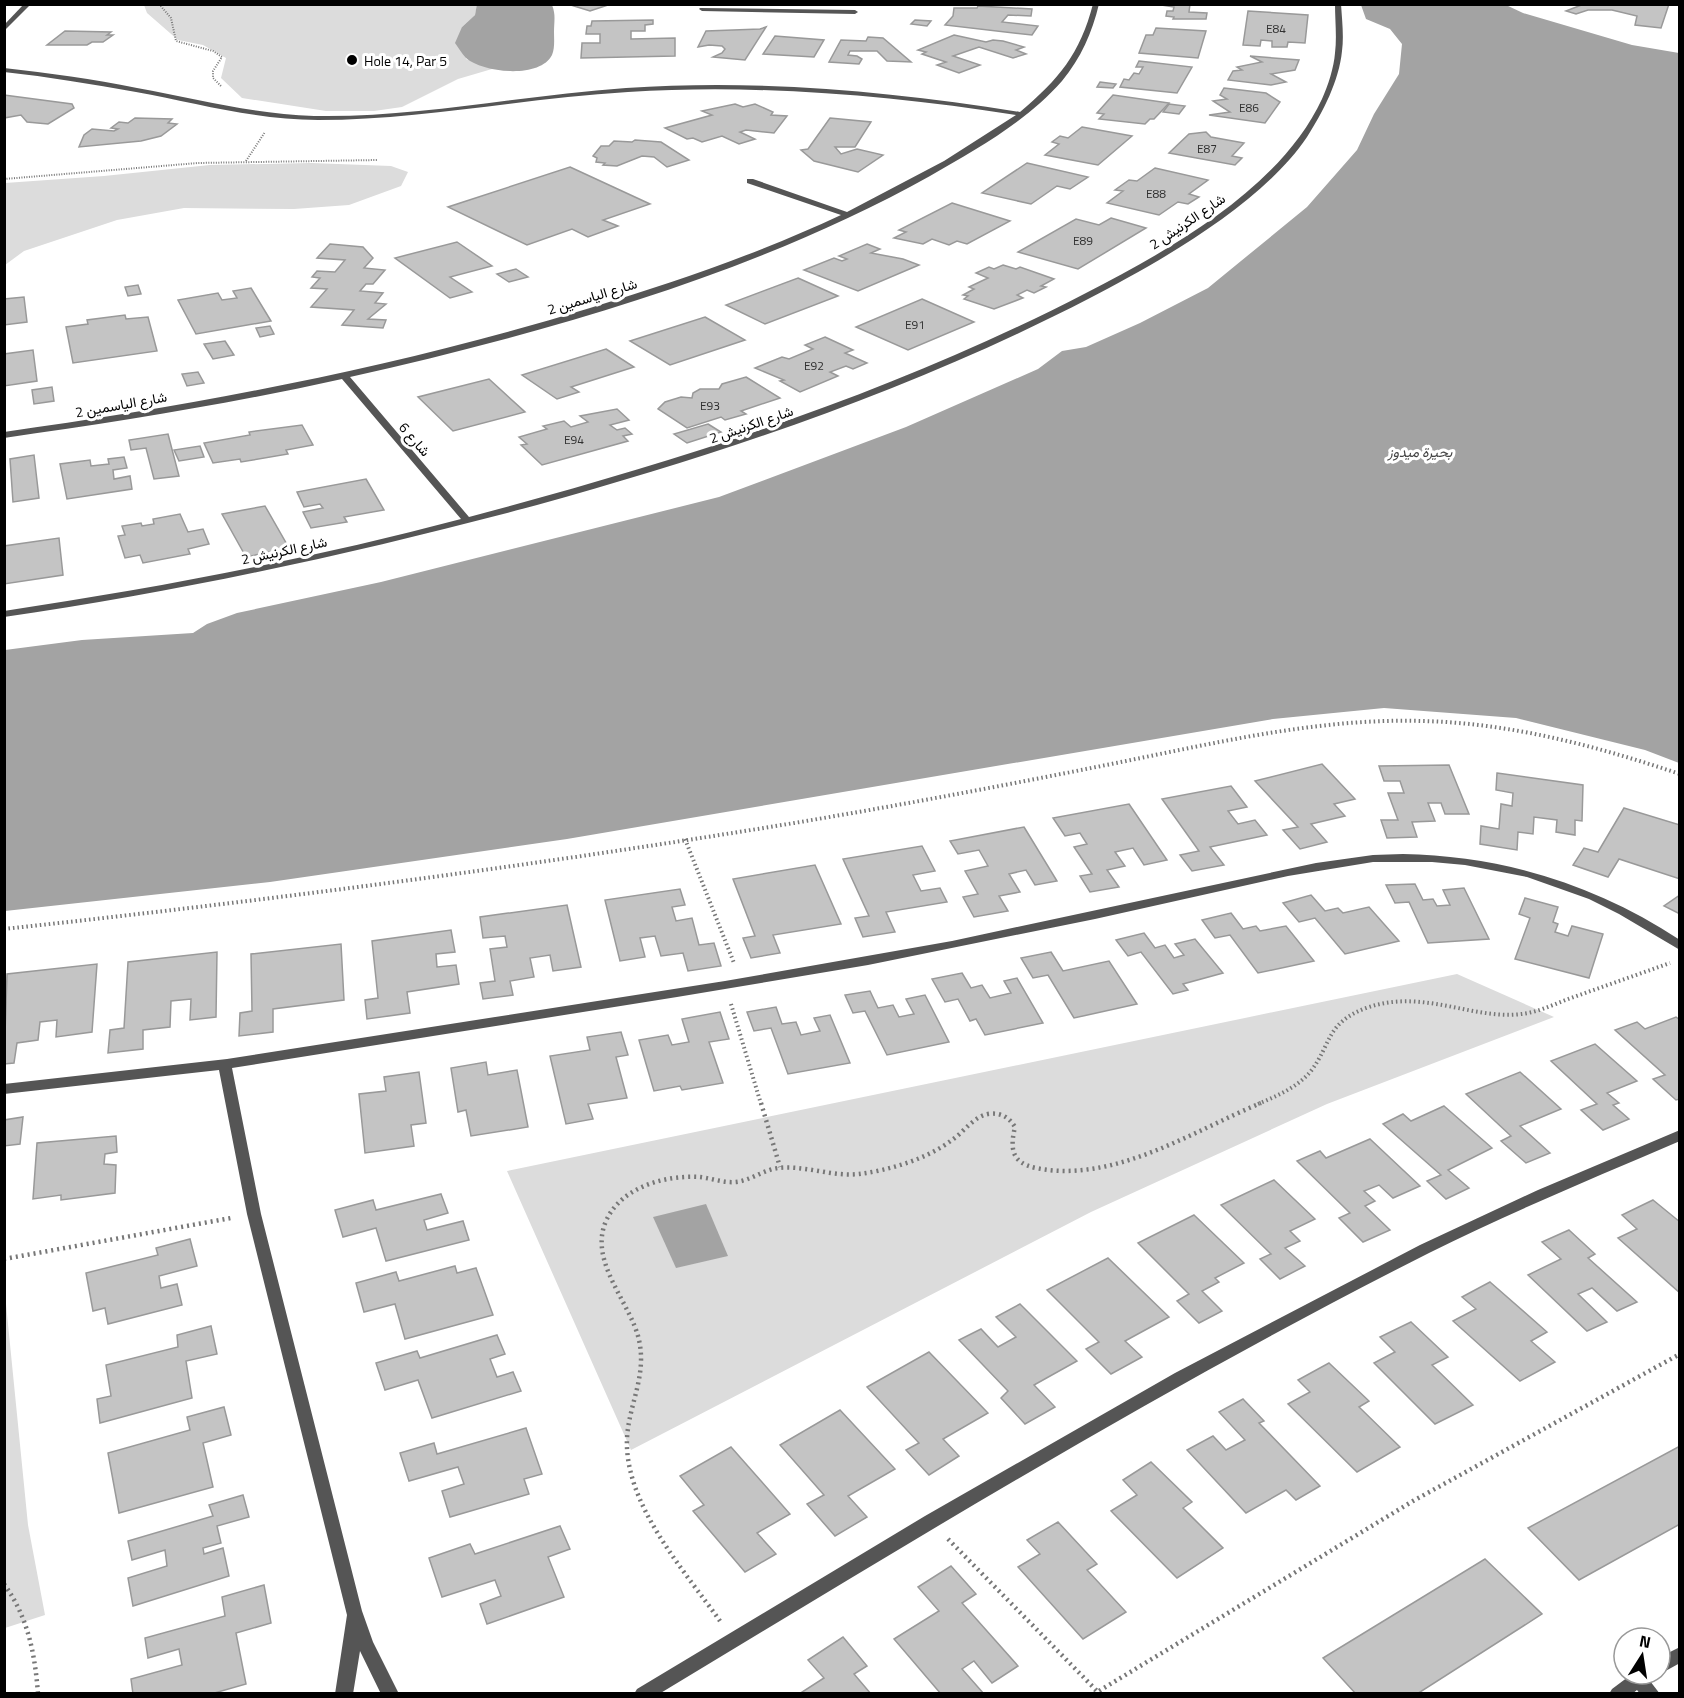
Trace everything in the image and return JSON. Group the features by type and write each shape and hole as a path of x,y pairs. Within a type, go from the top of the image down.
{"street":[{"path":"4,29 28,4"},
{"name":"شارع الياسمين 2","path":"4,435 211,402 465,347 576,316 688,280 768,249 848,215 916,181 974,147 1022,114 1057,81 1080,50 1094,19 1096,4"},
{"name":"شارع الكرنيش 2","path":"4,614 197,582 337,553 617,481 846,405 963,357 1029,326 1170,250 1245,198 1297,144 1316,118 1337,67 1341,43 1338,4"},
{"path":"702,9 855,11"},
{"path":"4,70 93,82 218,108 279,116 349,118 392,116 566,94 692,87 755,87 860,93 922,99 1022,114"},
{"path":"750,181 848,215"},
{"name":"شارع 6","path":"343,375 467,520"},
{"path":"4,1089 225,1064 725,986 1081,919 1322,865 1375,858 1431,857 1488,864 1544,878 1598,898 1648,924 1680,946"},
{"path":"225,1064 254,1214 354,1611 365,1643 390,1694"},
{"path":"643,1694 931,1521 1180,1377 1425,1249 1543,1194 1680,1136"},
{"path":"344,1694 352,1647 354,1611"}],"path":[{"path":"159,4 171,18 176,41 219,53 222,57 213,71 213,78 225,89"},
{"path":"246,161 263,134 279,116"},
{"path":"4,179 172,164 378,160"},
{"path":"4,929 290,896 781,825 963,793 1276,732 1372,721 1474,724 1526,732 1635,758 1680,774"},
{"path":"685,838 741,983"},
{"path":"732,1639 649,1515 634,1485 628,1453 630,1422 639,1391 642,1364 639,1337 604,1258 601,1240 606,1221 618,1204 636,1191 654,1182 675,1177 697,1177 735,1182 753,1178 780,1167 838,1174 877,1170 922,1156 952,1141 982,1116 992,1114 1003,1115 1011,1120 1015,1127 1011,1144 1015,1156 1026,1165 1040,1170 1113,1163 1139,1157 1292,1088 1315,1068 1334,1029 1349,1016 1369,1008 1392,1002 1417,1000 1505,1013 1528,1013 1680,960"},
{"path":"725,986 780,1167"},
{"path":"4,1259 254,1214"},
{"path":"931,1521 1096,1693 1413,1501 1680,1354"},
{"path":"4,1584 16,1599 31,1635 38,1694"}],"shaded area":[{"path":"144,5 477,5 475,15 462,27 466,59 492,69 458,79 402,107 374,111 326,111 242,98 221,78 226,58 203,45 178,40 147,13"},
{"path":"311,163 391,166 408,172 401,186 349,205 294,209 184,208 117,220 24,251 5,265 5,183 210,165"},
{"path":"1457,974 1554,1017 1327,1104 1091,1212 631,1450 507,1171"},
{"path":"5,1294 28,1525 45,1615 5,1628"}],"water":[{"path":"477,4 552,5 554,46 552,55 546,63 536,68 511,71 485,67 466,58 455,43 462,27 475,15"},
{"name":"بحيرة ميدوز","path":"1361,5 1506,5 1523,13 1632,45 1679,53 1679,763 1645,750 1516,718 1384,708 1273,719 567,839 270,882 5,911 5,650 82,640 193,633 207,624 237,613 381,582 719,497 906,427 1038,369 1062,351 1086,347 1140,323 1208,288 1307,207 1357,150 1374,114 1399,74 1402,44 1390,29 1366,19"},
{"path":"706,1204 728,1256 676,1268 653,1217"}],"building":[{"path":"611,4 590,11 574,6"},
{"path":"1155,4 1190,4 1189,12 1207,13 1206,19 1173,19 1174,17 1166,16 1167,11 1173,11 1174,7"},
{"path":"1584,4 1669,4 1661,28 1635,25 1637,16 1612,10 1588,10 1576,14 1566,11"},
{"path":"978,6 1032,9 1031,16 1008,15 1002,22 1038,26 1032,35 945,25 953,16 954,8 977,8"},
{"path":"1248,11 1308,15 1305,43 1288,42 1287,47 1272,47 1272,41 1261,40 1260,46 1243,45"},
{"path":"653,20 653,24 645,25 645,31 631,31 631,39 675,38 675,56 581,58 582,43 600,43 600,34 586,34 587,26 591,26 592,21"},
{"path":"915,20 931,21 927,26 911,24"},
{"path":"766,27 745,60 713,57 722,53 725,49 722,46 698,47 706,31"},
{"path":"1156,28 1206,31 1198,58 1139,53 1146,35 1153,35"},
{"path":"65,31 111,32 107,35 113,35 103,42 92,42 87,45 47,45"},
{"path":"954,35 986,42 1003,41 1024,47 1016,50 1026,54 1013,58 979,47 953,56 980,65 959,73 937,65 946,62 922,54 926,52 918,50"},
{"path":"775,36 824,40 814,57 763,54"},
{"path":"868,37 883,38 911,62 887,61 877,51 850,51 848,55 862,59 859,64 829,62 841,40 866,41"},
{"path":"1250,56 1299,60 1295,70 1271,74 1286,82 1271,85 1228,80 1233,71 1242,70 1237,67 1262,62"},
{"path":"1139,61 1192,67 1177,93 1120,87 1124,79 1129,80 1134,73 1139,74 1143,67 1136,67"},
{"path":"1100,82 1116,84 1113,88 1097,87"},
{"path":"1224,88 1266,93 1280,102 1265,123 1209,115 1230,112 1213,101 1227,99 1220,95"},
{"path":"4,95 72,104 74,108 48,124 27,122 21,115 4,118"},
{"path":"1113,95 1169,103 1154,119 1150,119 1145,124 1099,119 1104,114 1097,113"},
{"path":"735,104 743,107 755,104 773,112 771,115 787,116 774,133 746,130 740,132 755,139 739,144 722,136 702,142 693,138 687,139 665,128 712,115 702,111"},
{"path":"1169,104 1185,106 1179,114 1163,112"},
{"path":"135,118 172,119 168,123 177,124 161,136 141,141 79,147 84,135 92,129 114,131 118,129 111,128 119,122 128,123"},
{"path":"830,118 871,122 855,147 835,147 841,154 857,149 883,155 858,172 814,161 801,150 808,149"},
{"path":"1082,127 1132,136 1098,165 1045,155 1059,144 1052,142 1060,136 1068,138"},
{"path":"1206,132 1211,137 1244,143 1232,156 1242,158 1235,165 1169,153 1189,134"},
{"path":"635,140 661,142 689,160 667,167 654,157 642,156 617,166 603,165 605,163 596,162 597,158 593,156 601,146 609,146 614,141 632,142"},
{"path":"1027,163 1088,177 1070,189 1057,186 1031,204 982,193"},
{"path":"570,167 650,204 603,220 618,226 588,237 572,229 527,245 448,207"},
{"path":"1155,168 1208,180 1189,194 1199,197 1188,204 1178,202 1159,215 1107,203 1123,191 1115,190 1129,180 1137,181"},
{"path":"952,203 1010,221 967,244 957,241 949,245 932,239 923,244 894,238 906,232 899,230"},
{"path":"1111,218 1146,228 1078,269 1018,252 1076,219 1099,225"},
{"path":"457,242 492,266 450,277 472,292 450,298 395,258"},
{"path":"330,244 363,247 373,258 364,268 385,270 373,284 366,284 360,291 383,293 375,303 386,304 368,319 386,320 383,328 342,325 354,310 311,307 327,289 311,288 320,278 312,277 317,271 335,272 345,260 317,258"},
{"path":"867,244 880,249 871,253 903,259 919,265 858,291 804,270 834,258 842,261 847,259 839,256"},
{"path":"1003,265 1016,269 1020,267 1054,279 1041,286 1046,287 1034,293 1027,290 1017,295 1023,298 994,309 964,299 968,296 963,295 974,289 969,287 988,278 976,273 989,267 994,269"},
{"path":"516,269 528,277 509,282 497,274"},
{"path":"798,278 838,296 765,324 726,305"},
{"path":"138,285 141,294 128,296 125,287"},
{"path":"251,288 271,321 196,334 178,300 218,293 222,300 237,298 233,291"},
{"path":"24,297 27,322 4,325 4,299"},
{"path":"922,299 974,322 908,350 856,327"},
{"path":"125,315 126,319 148,317 157,351 73,363 66,327 88,324 87,320"},
{"path":"705,317 745,340 670,365 630,341"},
{"path":"270,326 274,334 260,337 256,328"},
{"path":"825,337 853,350 845,353 867,363 853,369 846,366 830,372 838,376 800,392 780,381 784,380 755,368 782,357 789,359 813,349 805,345"},
{"path":"225,341 234,355 213,359 204,344"},
{"path":"606,349 634,367 571,387 579,392 557,399 522,375"},
{"path":"33,350 37,381 4,386 4,354"},
{"path":"198,372 204,383 187,386 182,374"},
{"path":"746,377 780,398 741,411 746,414 725,420 721,417 687,428 658,409 665,402 681,397 692,398 693,393 700,389 719,389 722,384"},
{"path":"489,379 525,412 453,431 418,397"},
{"path":"52,387 54,401 34,404 32,390"},
{"path":"617,409 629,420 610,425 617,430 625,428 632,434 623,436 628,441 542,465 521,445 527,444 519,437 547,429 543,426 564,421 571,427 588,422 580,416"},
{"path":"708,424 721,432 687,443 674,434"},
{"path":"302,425 313,445 286,450 288,454 241,462 240,459 213,463 204,443 250,435 249,432"},
{"path":"168,434 179,476 154,479 146,448 131,450 129,440"},
{"path":"200,446 204,457 179,461 174,450"},
{"path":"34,455 39,498 13,502 10,459"},
{"path":"124,457 127,468 113,470 114,479 130,476 132,489 67,499 60,464 90,460 91,466 109,464 108,459"},
{"path":"366,479 384,510 344,517 347,522 311,528 303,512 323,508 320,504 304,507 297,492"},
{"path":"265,506 289,548 246,557 222,514"},
{"path":"180,514 188,532 203,529 209,544 188,549 190,554 143,563 140,555 125,558 118,536 125,535 122,526 141,523 142,526 154,524 153,519"},
{"path":"59,538 63,575 4,584 4,546"},
{"path":"1322,764 1355,799 1334,804 1345,816 1311,824 1327,842 1300,849 1283,830 1298,827 1255,781"},
{"path":"1449,765 1469,814 1445,814 1441,803 1428,803 1435,821 1412,822 1417,837 1387,838 1381,820 1398,820 1388,793 1404,793 1400,781 1384,781 1379,766"},
{"path":"1497,773 1583,785 1582,821 1575,820 1575,835 1556,832 1557,820 1534,817 1533,834 1518,832 1517,850 1480,844 1481,826 1499,829 1501,804 1512,806 1513,793 1496,790"},
{"path":"1231,786 1247,807 1228,811 1238,824 1255,820 1267,835 1210,847 1224,865 1192,871 1180,855 1199,851 1162,799"},
{"path":"1129,804 1167,860 1144,865 1133,848 1115,852 1125,866 1107,870 1119,887 1090,892 1080,876 1092,874 1074,847 1087,844 1080,833 1065,836 1053,818"},
{"path":"1624,808 1680,825 1680,879 1619,859 1608,877 1573,865 1584,848 1598,852"},
{"path":"1024,827 1057,881 1035,885 1026,870 1009,874 1020,892 999,896 1008,911 974,917 963,897 978,894 965,871 988,866 979,850 958,854 950,841"},
{"path":"922,846 935,871 913,875 921,891 940,888 947,902 886,912 895,932 863,937 855,918 869,916 843,859"},
{"path":"815,865 841,924 773,935 780,953 751,958 743,938 755,936 733,879"},
{"path":"1415,884 1423,900 1433,899 1437,906 1450,905 1443,890 1464,888 1489,939 1428,943 1409,902 1395,903 1386,885"},
{"path":"680,889 685,905 672,907 676,921 692,918 699,945 714,943 721,966 688,971 683,953 661,956 655,936 640,938 645,957 620,961 605,900"},
{"path":"1311,895 1325,911 1338,908 1343,913 1369,907 1399,941 1345,954 1315,918 1299,922 1283,903"},
{"path":"1680,895 1680,914 1664,906"},
{"path":"1525,898 1558,907 1553,922 1558,924 1555,932 1568,936 1572,926 1603,934 1589,978 1515,959 1530,918 1519,914"},
{"path":"567,905 581,967 553,971 550,955 530,958 534,977 510,981 513,995 483,999 480,983 495,981 490,949 507,947 505,936 483,938 480,917"},
{"path":"1231,913 1243,929 1256,926 1260,931 1286,926 1314,961 1258,973 1230,935 1215,938 1202,920"},
{"path":"451,930 455,952 436,954 437,967 456,965 459,984 407,992 410,1013 367,1019 365,1000 378,998 372,941"},
{"path":"1144,933 1155,948 1165,945 1174,958 1184,955 1175,944 1195,939 1223,973 1183,984 1188,990 1173,994 1141,952 1128,956 1116,940"},
{"path":"341,944 344,1000 273,1009 273,1032 239,1036 240,1013 252,1011 251,954"},
{"path":"217,952 216,1017 190,1020 191,999 171,1001 170,1027 143,1030 143,1049 108,1053 110,1030 124,1028 128,962"},
{"path":"1051,952 1063,971 1109,961 1137,1004 1074,1018 1048,975 1033,978 1021,958"},
{"path":"97,964 92,1032 56,1037 57,1020 40,1022 38,1040 17,1043 14,1063 4,1064 7,974"},
{"path":"962,973 971,988 982,985 990,998 1011,993 1004,981 1017,978 1043,1023 985,1035 976,1019 970,1021 958,999 945,1002 932,979"},
{"path":"870,991 878,1008 893,1005 899,1017 914,1014 906,999 925,995 949,1042 887,1055 865,1011 853,1013 845,995"},
{"path":"776,1007 782,1024 796,1022 801,1035 820,1031 814,1018 830,1015 850,1063 788,1074 771,1028 754,1031 747,1012"},
{"path":"720,1012 729,1039 709,1042 723,1083 682,1090 680,1086 654,1091 639,1040 668,1035 672,1045 689,1042 682,1019"},
{"path":"1676,1017 1680,1020 1680,1099 1676,1100 1653,1079 1665,1075 1615,1030 1637,1022 1645,1029"},
{"path":"621,1032 628,1055 616,1057 627,1098 588,1104 593,1119 566,1124 550,1056 590,1050 587,1037"},
{"path":"1595,1044 1637,1081 1607,1093 1619,1103 1613,1105 1629,1119 1603,1130 1581,1110 1597,1104 1551,1061"},
{"path":"486,1062 488,1075 517,1070 528,1127 471,1136 466,1110 458,1112 451,1068"},
{"path":"419,1072 426,1123 411,1125 414,1146 365,1153 359,1094 386,1091 384,1077"},
{"path":"1520,1072 1561,1109 1520,1126 1550,1153 1526,1163 1501,1141 1511,1136 1466,1094"},
{"path":"1444,1106 1492,1148 1448,1170 1469,1188 1446,1199 1427,1181 1441,1175 1383,1124 1403,1114 1411,1121"},
{"path":"23,1117 20,1144 4,1146 4,1120"},
{"path":"116,1136 117,1152 105,1154 104,1164 116,1165 115,1193 61,1200 61,1195 33,1199 37,1143"},
{"path":"1370,1139 1420,1186 1393,1198 1379,1185 1364,1191 1375,1201 1365,1206 1390,1230 1363,1242 1339,1218 1350,1213 1297,1161 1320,1151 1326,1158"},
{"path":"1274,1180 1315,1219 1290,1231 1300,1241 1285,1248 1305,1266 1280,1279 1260,1259 1271,1254 1221,1205"},
{"path":"441,1194 448,1213 424,1220 427,1230 463,1221 469,1240 386,1261 376,1228 343,1237 335,1210 373,1200 376,1210"},
{"path":"1653,1200 1680,1222 1680,1293 1618,1238 1637,1229 1622,1215"},
{"path":"1194,1215 1244,1263 1215,1278 1219,1282 1202,1291 1222,1311 1199,1323 1177,1301 1189,1294 1138,1243"},
{"path":"1569,1230 1595,1254 1588,1258 1637,1302 1617,1311 1592,1288 1578,1294 1607,1322 1587,1331 1528,1275 1561,1259 1542,1242"},
{"path":"190,1239 197,1266 159,1276 161,1288 177,1284 182,1305 108,1324 105,1308 93,1311 86,1273 158,1255 156,1248"},
{"path":"1108,1258 1169,1317 1125,1341 1142,1357 1111,1374 1086,1349 1099,1342 1047,1290"},
{"path":"455,1266 457,1273 476,1268 493,1315 405,1339 395,1304 364,1312 356,1283 396,1272 399,1281"},
{"path":"1490,1282 1547,1332 1531,1341 1555,1362 1520,1381 1453,1321 1476,1309 1462,1297"},
{"path":"1020,1304 1077,1361 1034,1385 1055,1407 1025,1424 1001,1398 1008,1391 959,1340 981,1329 998,1347 1016,1337 996,1317"},
{"path":"1411,1322 1448,1357 1432,1365 1473,1405 1435,1424 1374,1363 1395,1352 1380,1337"},
{"path":"211,1326 217,1354 186,1361 192,1398 100,1423 97,1399 111,1396 106,1365 178,1347 177,1335"},
{"path":"497,1335 505,1354 490,1359 497,1377 513,1372 521,1391 432,1418 418,1380 385,1390 376,1363 417,1351 420,1358"},
{"path":"929,1352 988,1413 943,1439 959,1456 929,1475 906,1450 919,1443 867,1387"},
{"path":"1329,1363 1369,1401 1359,1407 1400,1447 1357,1472 1288,1404 1310,1392 1298,1380"},
{"path":"1243,1399 1264,1421 1259,1423 1320,1486 1296,1500 1286,1490 1246,1513 1187,1450 1213,1436 1226,1450 1245,1440 1219,1412"},
{"path":"224,1407 231,1435 203,1443 213,1487 119,1513 108,1453 190,1430 187,1417"},
{"path":"840,1410 895,1469 848,1496 867,1517 835,1536 807,1504 824,1495 780,1445"},
{"path":"526,1428 542,1474 524,1479 529,1494 450,1517 442,1491 464,1484 458,1467 409,1481 400,1453 434,1443 437,1454"},
{"path":"1680,1446 1680,1524 1579,1580 1528,1528"},
{"path":"731,1447 790,1514 757,1533 776,1554 745,1572 693,1511 704,1505 680,1476"},
{"path":"1151,1462 1192,1502 1183,1508 1223,1548 1177,1578 1111,1511 1137,1495 1123,1480"},
{"path":"243,1495 249,1517 217,1526 221,1543 203,1548 204,1554 223,1548 229,1576 133,1606 128,1578 167,1566 165,1550 132,1560 128,1541 213,1516 209,1505"},
{"path":"1058,1522 1097,1564 1087,1570 1126,1612 1083,1639 1018,1567 1040,1554 1027,1540"},
{"path":"560,1526 570,1549 548,1557 564,1597 487,1624 480,1604 501,1596 495,1580 442,1597 429,1558 470,1544 475,1554"},
{"path":"1485,1559 1542,1614 1417,1694 1356,1694 1323,1658"},
{"path":"951,1566 976,1594 962,1603 1018,1666 992,1683 974,1661 962,1669 984,1694 941,1694 894,1639 939,1611 918,1587"},
{"path":"264,1585 271,1623 236,1633 246,1684 211,1694 133,1694 131,1679 182,1665 179,1649 148,1658 145,1638 225,1616 222,1597"},
{"path":"843,1637 867,1666 854,1674 871,1694 799,1694 824,1678 808,1660"}],"place":[{"name":"Hole 14, Par 5","path":"352,60"}]}
